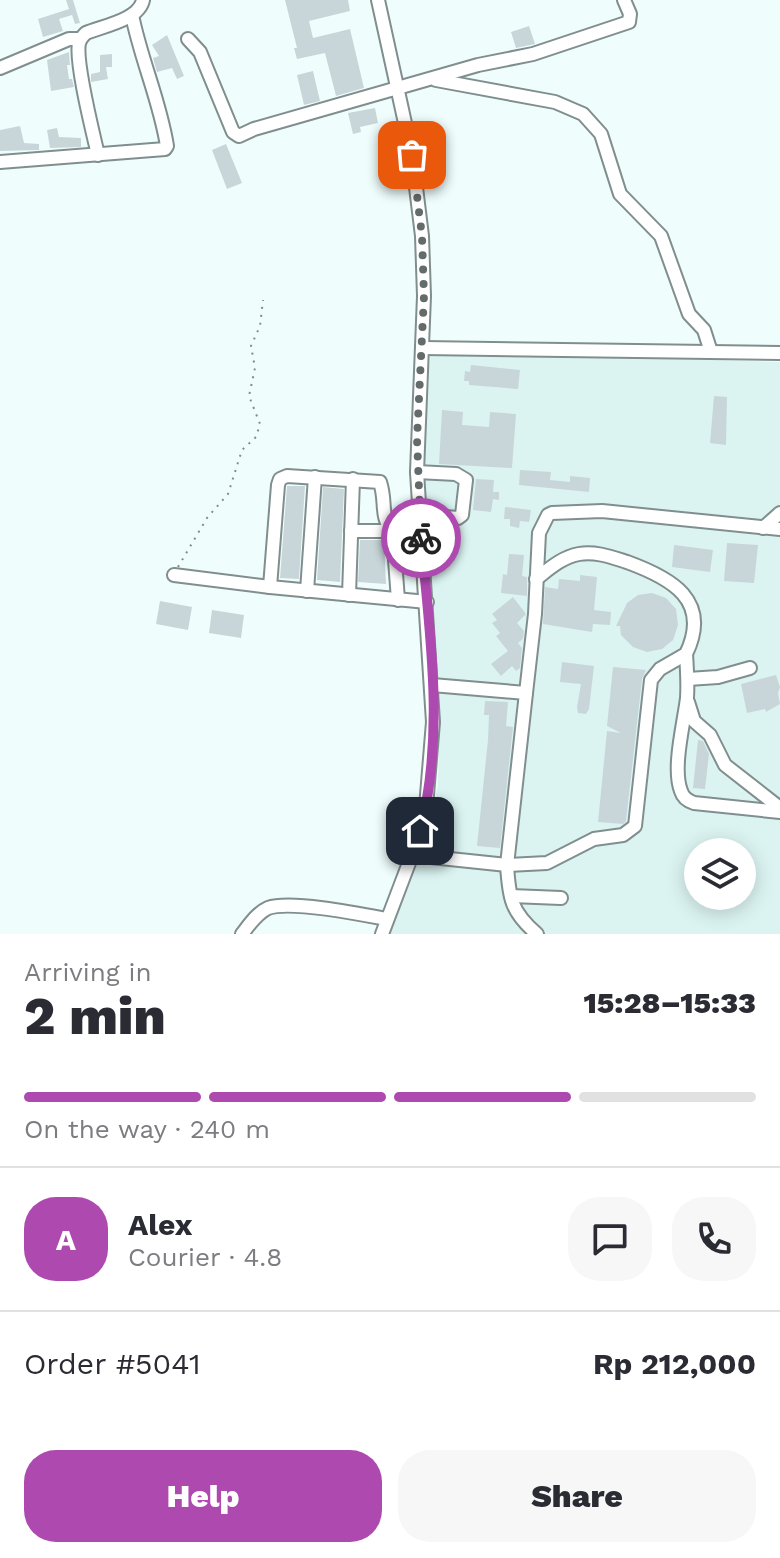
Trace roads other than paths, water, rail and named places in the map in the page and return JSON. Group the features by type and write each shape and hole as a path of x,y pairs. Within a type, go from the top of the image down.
{"street":[{"path":"98,155 85,90 80,39 86,33 132,15 142,6 143,0"},
{"path":"378,0 420,205 424,296 417,472 433,722 426,807 412,855 382,934"},
{"path":"188,39 200,52 235,135 397,87 533,54 598,30 623,25 629,22 630,14 624,0"},
{"path":"0,162 162,151 167,146 132,15"},
{"path":"0,68 69,39 80,39"},
{"path":"430,79 555,102 583,114 601,134 620,194 661,236 689,314 704,330 711,352"},
{"path":"423,348 780,353"},
{"path":"417,472 456,474 466,480 462,515 458,518 420,515"},
{"path":"270,587 280,479 287,476 353,479 380,482 384,520 392,532 398,600"},
{"path":"307,591 315,477"},
{"path":"349,595 353,479"},
{"path":"537,934 516,914 507,865 541,526 552,513 602,511 780,529"},
{"path":"763,528 780,513"},
{"path":"351,531 420,532"},
{"path":"536,579 565,559 587,553 608,555 655,572 680,588 692,605 693,631 686,654 687,696 678,778 681,792 686,800 780,810"},
{"path":"174,575 427,602"},
{"path":"412,855 507,865 552,862 594,839 623,835 635,826 651,680 660,669 686,654"},
{"path":"688,679 718,677 750,668"},
{"path":"432,685 526,693"},
{"path":"687,696 694,721 710,735 725,765 780,810"},
{"path":"511,896 561,898"},
{"path":"242,934 263,911 277,906 334,910 386,919"}]}
